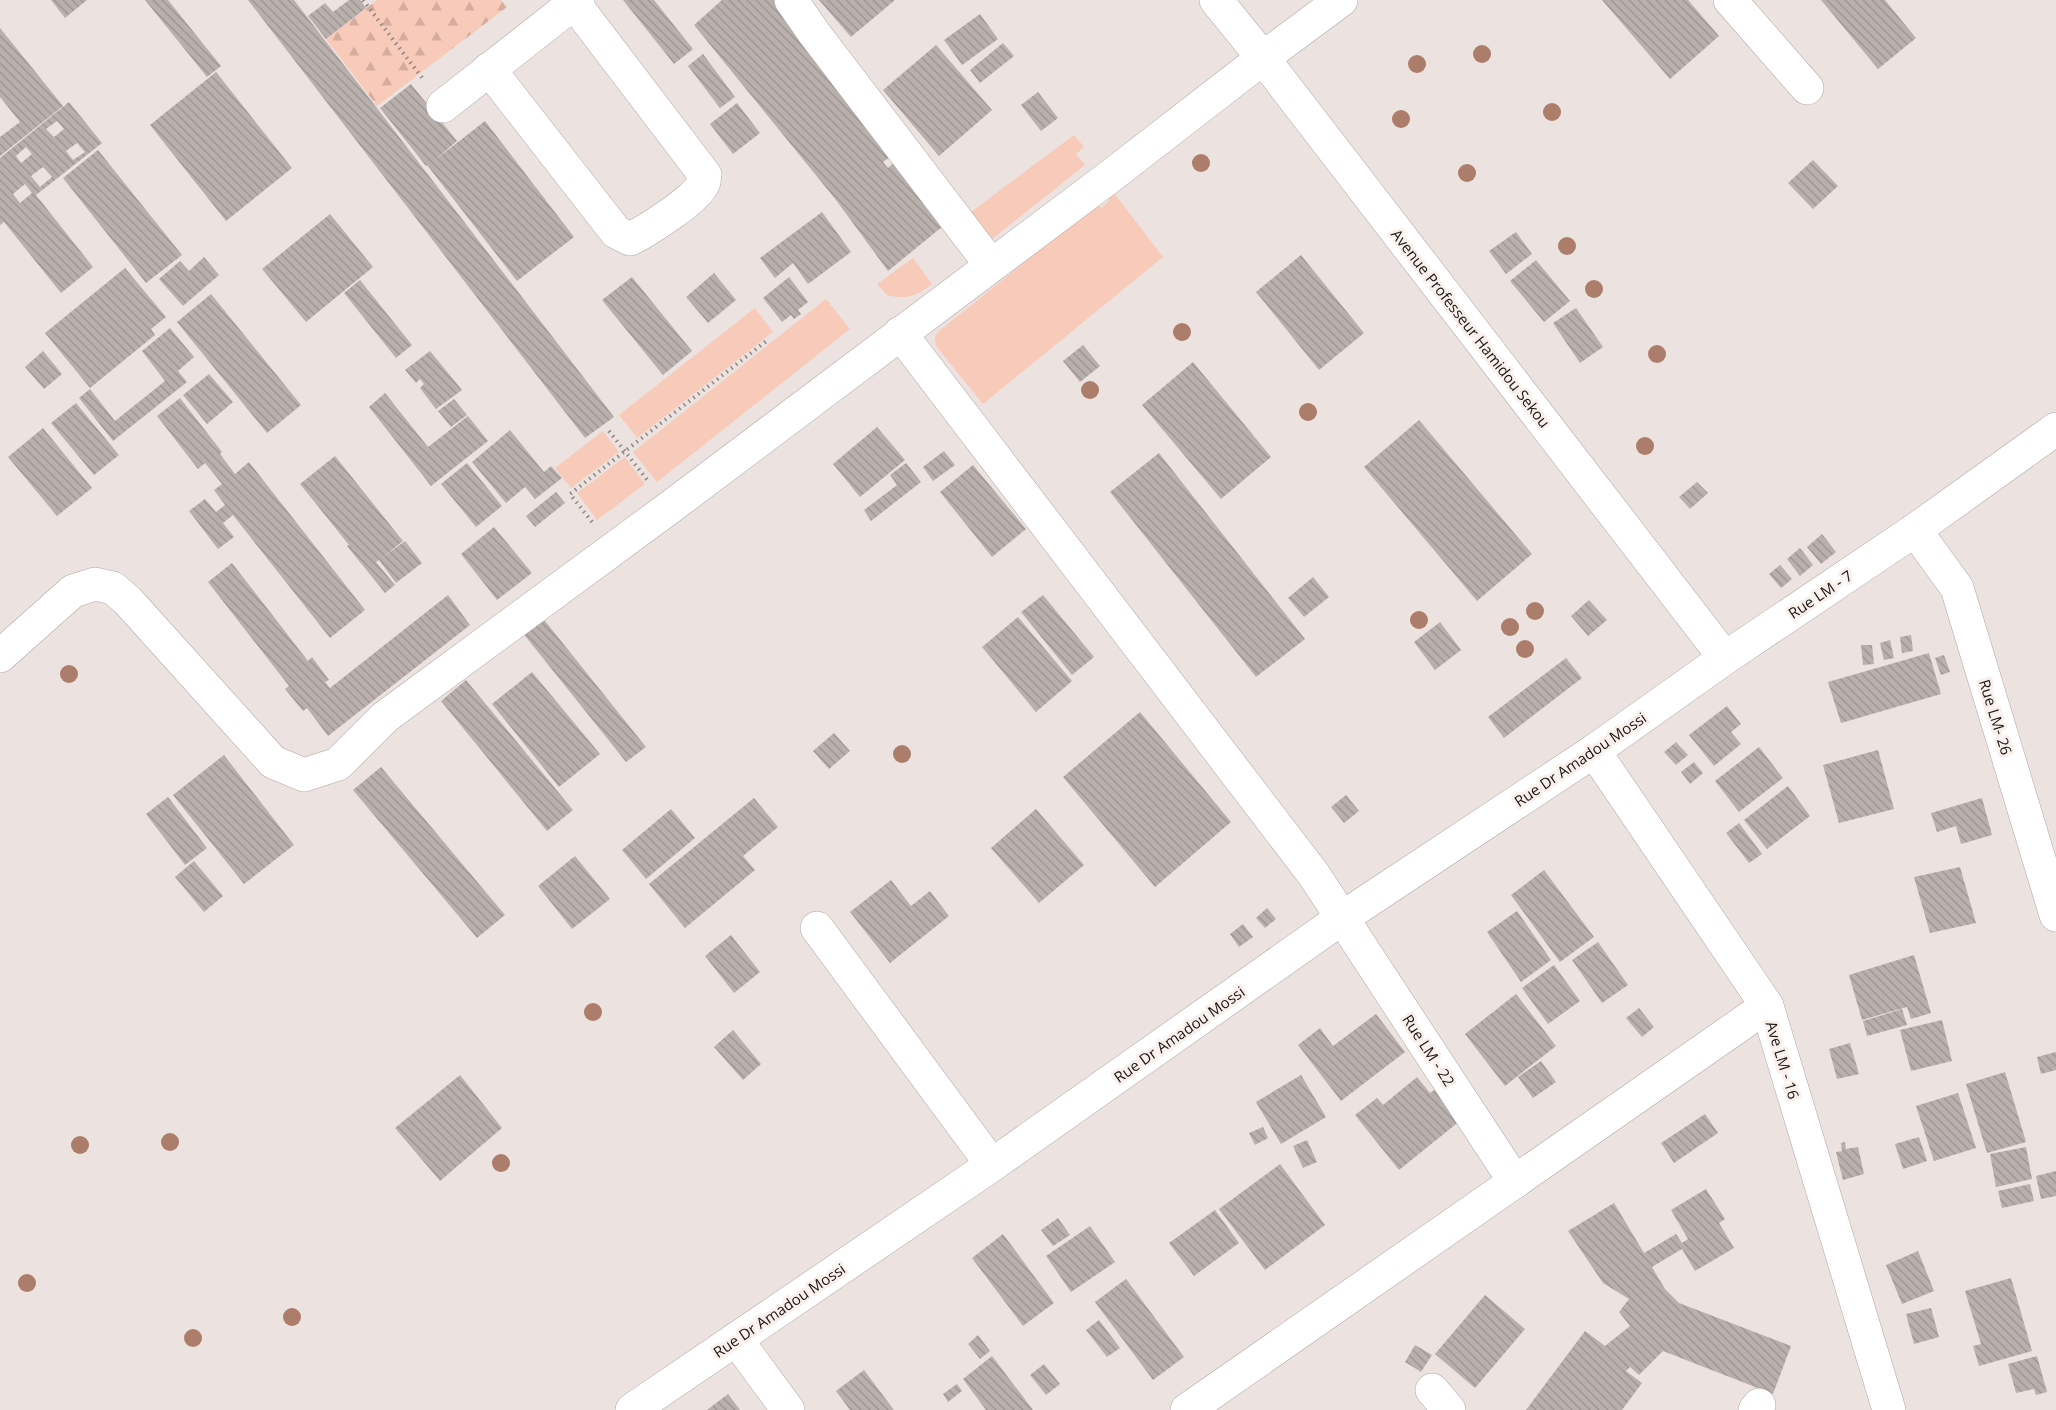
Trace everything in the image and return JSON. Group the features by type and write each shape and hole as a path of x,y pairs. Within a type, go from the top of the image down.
{"street":[{"path":"792,0 814,33 991,265"},
{"name":"Avenue Professeur Hamidou Sekou","path":"1216,0 1725,658"},
{"path":"0,656 73,591 95,584 113,588 128,601 273,762 304,775 338,764 385,717 1112,175 1341,0"},
{"path":"1730,0 1807,88"},
{"path":"443,106 489,69 576,2 705,175 703,185 693,197 646,232 630,239 616,232 489,69"},
{"name":"Rue LM - 22","path":"900,333 1314,875 1515,1182"},
{"name":"Rue LM - 7","path":"1725,658 1915,530 2056,429"},
{"name":"Rue LM- 26","path":"1915,530 1957,588 2056,915"},
{"name":"Rue Dr Amadou Mossi","path":"632,1410 992,1165 1342,918 1594,751 1725,658"},
{"name":"Ave LM - 16","path":"1594,751 1767,1006 1888,1410"},
{"path":"817,928 992,1165"},
{"path":"1187,1410 1767,1006"},
{"path":"736,1339 788,1410"}],"path":[{"path":"363,0 443,106"},
{"path":"570,494 769,339"},
{"path":"609,431 669,507"}],"green space":[{"path":"377,0 501,0 507,7 377,106 326,39"},
{"path":"1074,135 1084,147 1076,154 1085,165 992,239 971,212"},
{"path":"1107,184 1163,257 983,404 936,346 935,337 938,332 1097,204 1101,208 1110,200 1102,187"},
{"path":"913,258 932,284 911,296 887,295 877,284"},
{"path":"826,299 850,329 657,482 633,452"},
{"path":"755,308 773,332 637,438 619,415"},
{"path":"603,431 619,452 571,488 555,468"},
{"path":"625,457 645,484 597,520 577,493"}],"building":[{"path":"51,0 87,0 65,18"},
{"path":"145,0 168,0 221,66 207,77"},
{"path":"248,0 294,0 614,417 585,438"},
{"path":"349,0 360,0 366,8 326,39 308,16 325,3 333,12"},
{"path":"623,0 654,0 693,49 674,64"},
{"path":"722,0 778,0 897,152 883,162 888,168 899,158 948,222 888,271 836,200 694,25"},
{"path":"819,0 895,0 851,37"},
{"path":"1602,0 1688,0 1719,36 1670,79"},
{"path":"1821,0 1885,0 1916,38 1878,69"},
{"path":"980,14 998,39 962,65 944,40"},
{"path":"0,28 63,106 0,156 0,137 20,122 0,97"},
{"path":"1003,43 1014,56 980,83 970,70"},
{"path":"936,45 992,110 939,156 883,90"},
{"path":"703,54 735,97 720,108 688,66"},
{"path":"216,72 292,168 226,221 150,125"},
{"path":"411,84 457,141 435,160 485,121 574,237 517,281 380,108"},
{"path":"1038,92 1058,118 1041,131 1021,105"},
{"path":"69,102 102,143 36,195 93,267 61,293 4,222 0,225 0,158","holes":["57,121 64,129 54,137 46,129","77,143 85,152 73,160 66,151","26,147 32,154 21,163 16,156","43,167 52,177 40,187 31,176","25,184 32,193 20,203 13,194"]},
{"path":"737,103 760,133 733,154 710,124"},
{"path":"98,150 182,255 146,283 63,178"},
{"path":"1813,160 1838,186 1813,209 1788,183"},
{"path":"822,212 851,252 808,284 793,263 775,278 760,258"},
{"path":"330,214 373,267 306,322 262,269"},
{"path":"1516,232 1532,254 1506,274 1489,251"},
{"path":"1301,255 1364,333 1319,370 1256,292"},
{"path":"204,257 219,275 183,306 159,279 180,261 189,271"},
{"path":"1536,260 1570,301 1544,322 1510,281"},
{"path":"125,268 166,317 151,329 155,335 90,388 45,333"},
{"path":"714,273 736,300 708,323 686,297"},
{"path":"632,277 692,351 663,375 602,300"},
{"path":"789,277 808,302 798,310 801,314 794,319 791,315 782,322 763,298"},
{"path":"360,280 412,345 396,358 344,293"},
{"path":"211,294 301,405 267,433 177,322"},
{"path":"1576,308 1603,347 1580,363 1553,323"},
{"path":"170,328 194,357 178,371 187,382 113,441 79,398 90,389 115,421 165,381 142,351"},
{"path":"1083,345 1100,366 1080,382 1063,361"},
{"path":"43,351 62,374 44,389 25,367"},
{"path":"430,351 462,390 436,409 420,388 424,384 420,379 416,383 405,370"},
{"path":"1193,362 1271,457 1221,499 1142,405"},
{"path":"209,374 233,402 207,424 183,395"},
{"path":"385,393 428,447 468,416 488,441 431,486 369,407"},
{"path":"180,398 222,452 220,454 235,474 249,462 365,610 330,638 233,515 223,523 234,537 218,549 189,511 205,499 216,512 225,505 214,490 222,484 205,463 198,469 157,416"},
{"path":"454,399 467,415 451,427 438,411"},
{"path":"76,403 119,455 94,475 51,423"},
{"path":"1419,420 1532,554 1477,601 1364,467"},
{"path":"877,427 905,460 860,497 833,464"},
{"path":"43,428 92,488 57,516 8,457"},
{"path":"510,430 544,472 551,466 562,478 535,499 525,487 506,503 472,462"},
{"path":"944,451 955,465 933,481 923,467"},
{"path":"1159,453 1305,639 1256,677 1110,492"},
{"path":"335,456 403,541 382,558 405,541 422,563 396,583 379,560 376,562 395,585 385,593 300,484"},
{"path":"467,463 502,506 476,527 441,484"},
{"path":"906,463 921,482 871,521 864,510 897,485 890,475"},
{"path":"973,465 1026,529 992,557 940,492"},
{"path":"1697,482 1708,493 1690,509 1679,497"},
{"path":"556,492 565,503 535,527 526,516"},
{"path":"494,527 532,573 497,600 461,554"},
{"path":"1822,534 1836,552 1821,564 1807,547"},
{"path":"1800,548 1813,565 1800,576 1787,559"},
{"path":"232,563 308,661 312,657 329,680 325,682 330,688 448,595 470,625 328,736 307,708 303,711 285,689 289,686 208,582"},
{"path":"1780,565 1792,579 1781,588 1769,574"},
{"path":"1313,577 1329,597 1304,617 1288,598"},
{"path":"1043,595 1094,657 1072,675 1021,612"},
{"path":"1589,600 1607,620 1588,636 1571,616"},
{"path":"541,616 646,747 626,762 522,632"},
{"path":"1018,617 1072,681 1036,712 982,647"},
{"path":"1440,622 1461,650 1435,670 1414,642"},
{"path":"1911,635 1913,651 1902,653 1900,637"},
{"path":"1890,640 1894,658 1884,660 1880,643"},
{"path":"1861,645 1872,645 1874,664 1863,665"},
{"path":"1929,653 1941,694 1841,723 1828,682"},
{"path":"1944,655 1950,672 1941,675 1935,658"},
{"path":"1566,658 1582,678 1504,738 1488,717"},
{"path":"532,672 600,754 559,787 492,704"},
{"path":"466,680 573,810 547,831 441,701"},
{"path":"1727,706 1741,724 1731,732 1741,744 1714,766 1689,735"},
{"path":"1140,712 1231,822 1155,887 1063,777"},
{"path":"834,733 850,751 829,769 813,751"},
{"path":"1676,742 1688,755 1676,765 1664,752"},
{"path":"1759,747 1783,778 1739,812 1715,781"},
{"path":"1878,750 1894,809 1839,823 1823,765"},
{"path":"224,755 294,845 244,884 173,795"},
{"path":"1694,762 1703,773 1690,784 1681,772"},
{"path":"381,767 505,915 477,938 353,790"},
{"path":"1788,786 1810,816 1767,849 1744,820"},
{"path":"1346,795 1359,811 1344,823 1331,807"},
{"path":"168,797 207,848 185,865 146,814"},
{"path":"754,798 778,827 743,856 755,870 685,928 649,884"},
{"path":"1982,798 1992,835 1961,844 1956,826 1937,832 1931,813"},
{"path":"671,809 695,838 646,879 622,850"},
{"path":"1036,809 1084,865 1039,903 991,848"},
{"path":"1739,823 1762,854 1749,863 1726,833"},
{"path":"575,856 610,899 572,929 538,886"},
{"path":"194,861 223,896 204,912 175,877"},
{"path":"1960,867 1976,923 1930,933 1914,877"},
{"path":"1544,870 1594,937 1560,962 1511,895"},
{"path":"891,880 911,906 930,891 949,916 890,963 850,912"},
{"path":"1267,908 1276,919 1265,928 1256,918"},
{"path":"1517,911 1551,960 1521,982 1487,932"},
{"path":"1243,924 1253,937 1239,947 1230,934"},
{"path":"731,935 760,972 734,993 705,956"},
{"path":"1598,942 1628,985 1602,1003 1572,960"},
{"path":"1914,955 1931,1013 1911,1019 1907,1007 1862,1020 1849,975"},
{"path":"1554,965 1580,1001 1548,1024 1522,988"},
{"path":"1516,994 1556,1046 1505,1086 1465,1034"},
{"path":"1639,1008 1654,1027 1642,1037 1626,1018"},
{"path":"1902,1009 1907,1025 1867,1036 1863,1021"},
{"path":"1376,1014 1405,1052 1341,1101 1298,1045 1320,1028 1333,1046"},
{"path":"1942,1020 1952,1061 1911,1071 1900,1030"},
{"path":"733,1030 761,1064 743,1080 714,1047"},
{"path":"1850,1043 1859,1074 1837,1079 1829,1049"},
{"path":"2056,1052 2056,1070 2041,1074 2037,1057"},
{"path":"1541,1061 1556,1082 1533,1098 1518,1077"},
{"path":"2005,1072 2026,1142 1987,1153 1966,1084"},
{"path":"460,1075 502,1128 440,1181 395,1128"},
{"path":"1301,1075 1326,1117 1281,1144 1256,1102"},
{"path":"1417,1077 1430,1093 1436,1089 1461,1120 1399,1170 1355,1115 1377,1098 1383,1105"},
{"path":"1958,1093 1976,1148 1934,1161 1916,1106"},
{"path":"1705,1114 1718,1133 1674,1163 1661,1143"},
{"path":"1263,1127 1268,1138 1255,1145 1249,1133"},
{"path":"1919,1137 1927,1161 1903,1169 1895,1144"},
{"path":"1307,1140 1317,1162 1303,1168 1293,1146"},
{"path":"1845,1142 1846,1149 1858,1147 1864,1174 1843,1180 1836,1152 1842,1151 1841,1143"},
{"path":"2026,1147 2032,1179 1996,1187 1990,1154"},
{"path":"1280,1164 1325,1225 1265,1270 1219,1209"},
{"path":"2056,1171 2056,1196 2041,1199 2036,1176"},
{"path":"2030,1184 2034,1201 2002,1208 1998,1191"},
{"path":"1706,1189 1725,1219 1719,1223 1734,1248 1695,1271 1682,1249 1652,1267 1665,1289 1679,1303 1791,1346 1773,1394 1663,1351 1639,1375 1630,1367 1626,1371 1642,1383 1622,1410 1526,1410 1585,1331 1605,1346 1630,1326 1619,1312 1629,1299 1603,1283 1568,1231 1614,1203 1644,1253 1676,1234 1682,1243 1688,1239 1671,1210"},
{"path":"1215,1210 1239,1243 1194,1276 1169,1243"},
{"path":"1058,1218 1070,1235 1053,1246 1041,1230"},
{"path":"1090,1226 1115,1262 1071,1292 1046,1256"},
{"path":"1003,1234 1054,1303 1023,1326 972,1258"},
{"path":"1918,1251 1934,1291 1902,1304 1886,1265"},
{"path":"2011,1278 2032,1351 1979,1366 1973,1346 1981,1344 1965,1291"},
{"path":"1126,1279 1184,1357 1153,1380 1095,1302"},
{"path":"1485,1295 1525,1329 1475,1388 1435,1354"},
{"path":"1931,1308 1939,1337 1914,1344 1906,1314"},
{"path":"1099,1320 1120,1348 1107,1357 1086,1330"},
{"path":"978,1335 990,1351 980,1359 968,1344"},
{"path":"1415,1345 1432,1355 1421,1372 1405,1362"},
{"path":"992,1356 1033,1410 986,1410 963,1379"},
{"path":"2037,1356 2047,1392 2036,1395 2034,1389 2016,1393 2008,1364"},
{"path":"1044,1364 1060,1384 1046,1395 1030,1375"},
{"path":"864,1370 894,1410 850,1410 836,1391"},
{"path":"957,1384 962,1391 948,1402 943,1394"},
{"path":"728,1394 740,1410 707,1410"}]}
